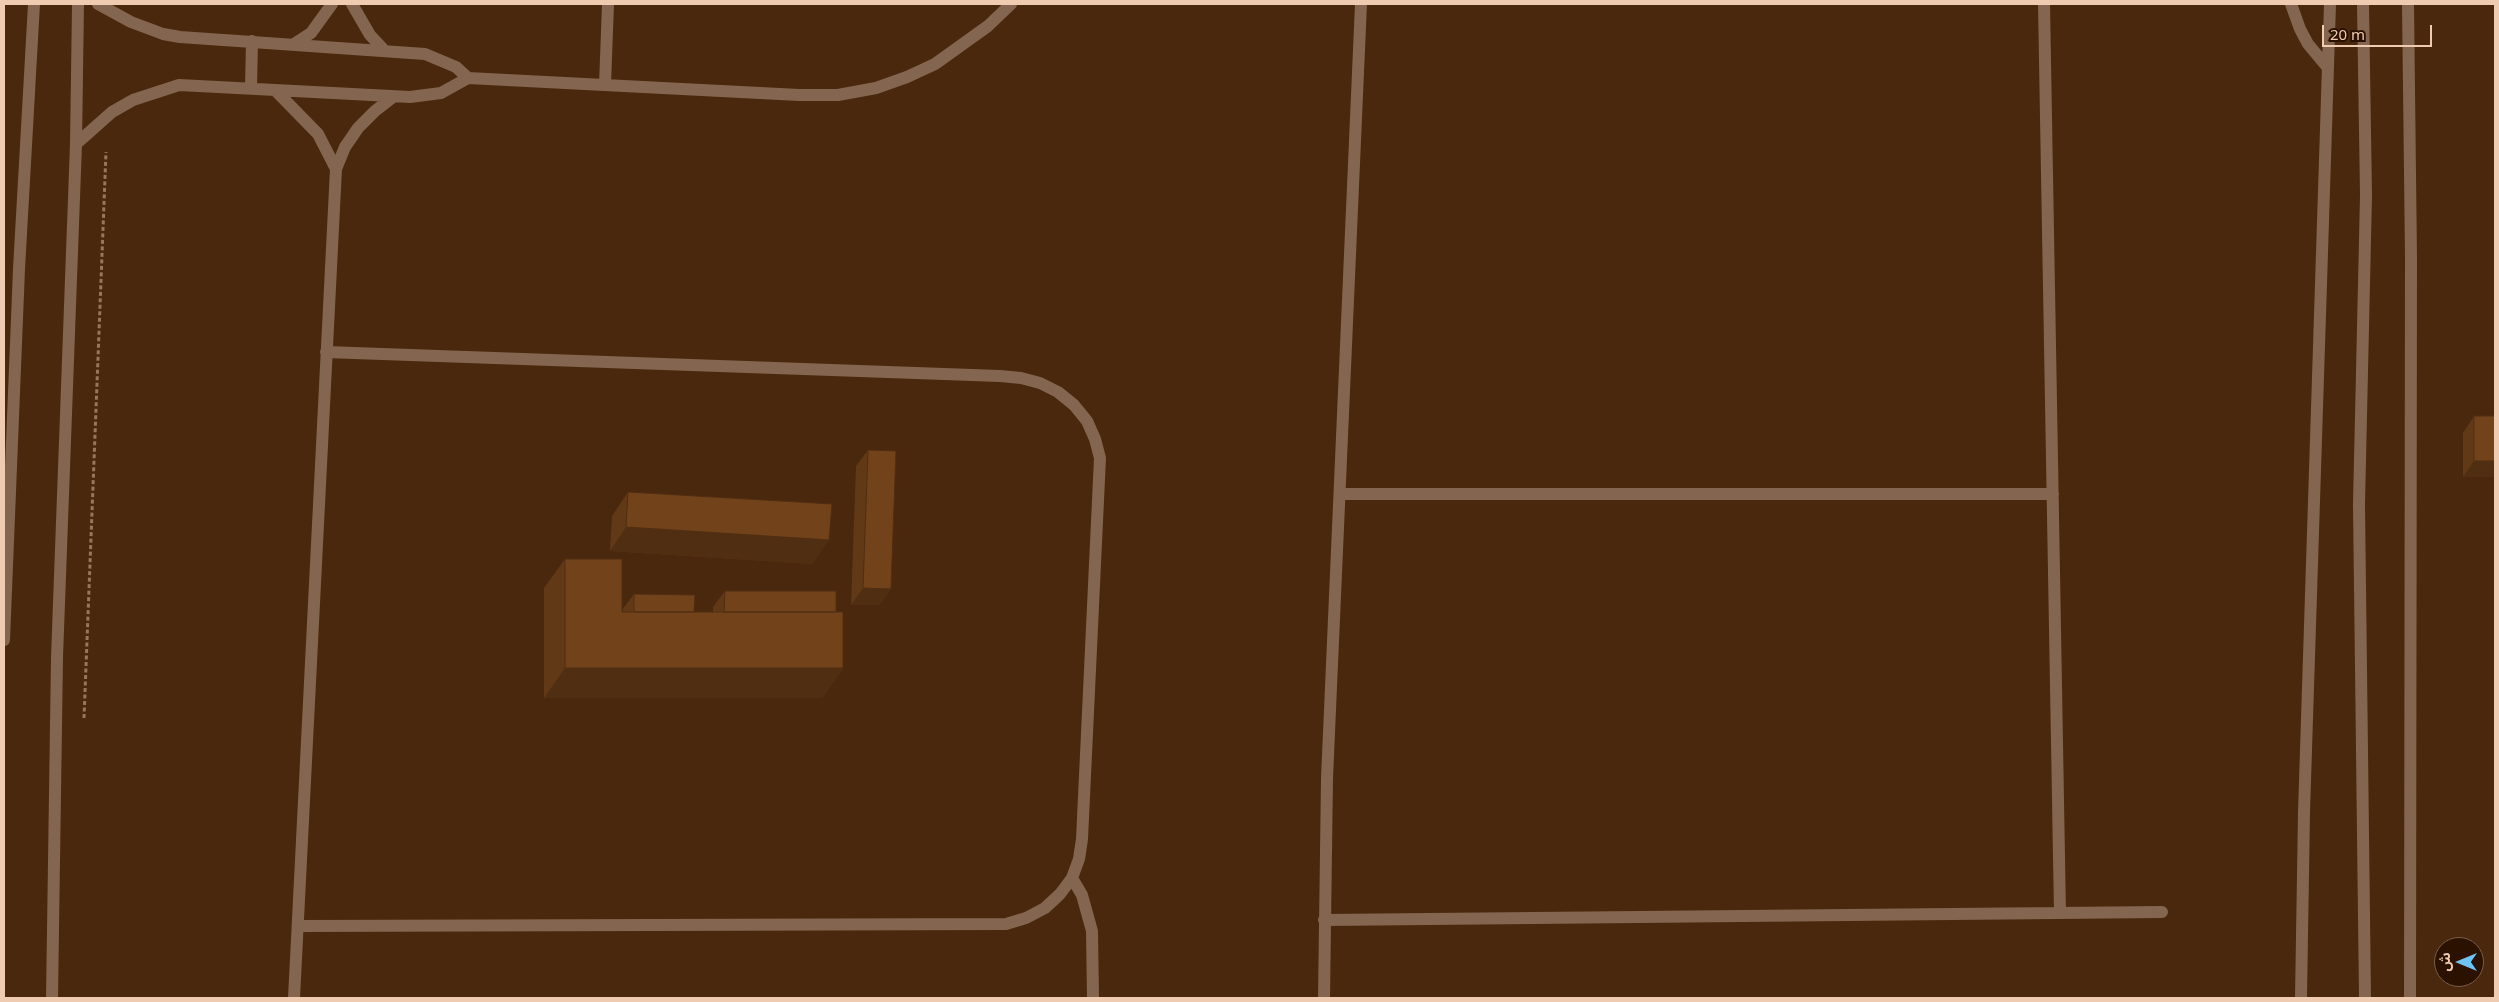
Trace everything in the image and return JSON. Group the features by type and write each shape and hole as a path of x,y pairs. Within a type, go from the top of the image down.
{"street":[{"path":"4,640 18,269 34,4"},
{"path":"52,998 58,647 76,144 78,4"},
{"path":"98,4 130,22 163,34 180,37 425,54 441,59 456,67 468,78"},
{"path":"294,44 311,33 332,4"},
{"path":"352,4 358,18 385,51"},
{"path":"605,85 608,4"},
{"path":"76,144 107,115 133,100 179,85 394,97 426,96 441,93 468,78 799,95 838,95 876,88 906,77 942,59 988,26 1010,4"},
{"path":"1324,998 1327,778 1361,4"},
{"path":"2044,4 2060,913"},
{"path":"2291,4 2308,44 2328,68"},
{"path":"2301,998 2304,812 2330,4"},
{"path":"2363,4 2366,195 2359,504 2365,998"},
{"path":"2408,4 2411,258 2410,998"},
{"path":"251,88 252,41"},
{"path":"275,90 318,134 336,169"},
{"path":"294,998 336,169 345,147 358,128 375,111 394,97"},
{"path":"298,926 1006,924 1026,918 1045,908 1060,894 1072,878 1079,859 1082,839 1100,458 1095,439 1087,421 1074,405 1058,392 1034,381 1000,376 326,352"},
{"path":"1340,494 2053,494"},
{"path":"1072,878 1082,895 1092,931 1093,998"},
{"path":"1324,920 2162,912"}],"path":[{"path":"84,723 107,115"}],"building":[{"path":"2474,416 2495,416 2495,461 2474,461"},
{"path":"868,450 896,451 891,589 863,588"},
{"path":"628,492 832,504 829,540 626,527"},
{"path":"565,559 622,559 622,612 843,612 843,668 565,668"},
{"path":"725,591 836,591 836,612 724,612"},
{"path":"634,594 695,595 694,612 634,612"}]}
